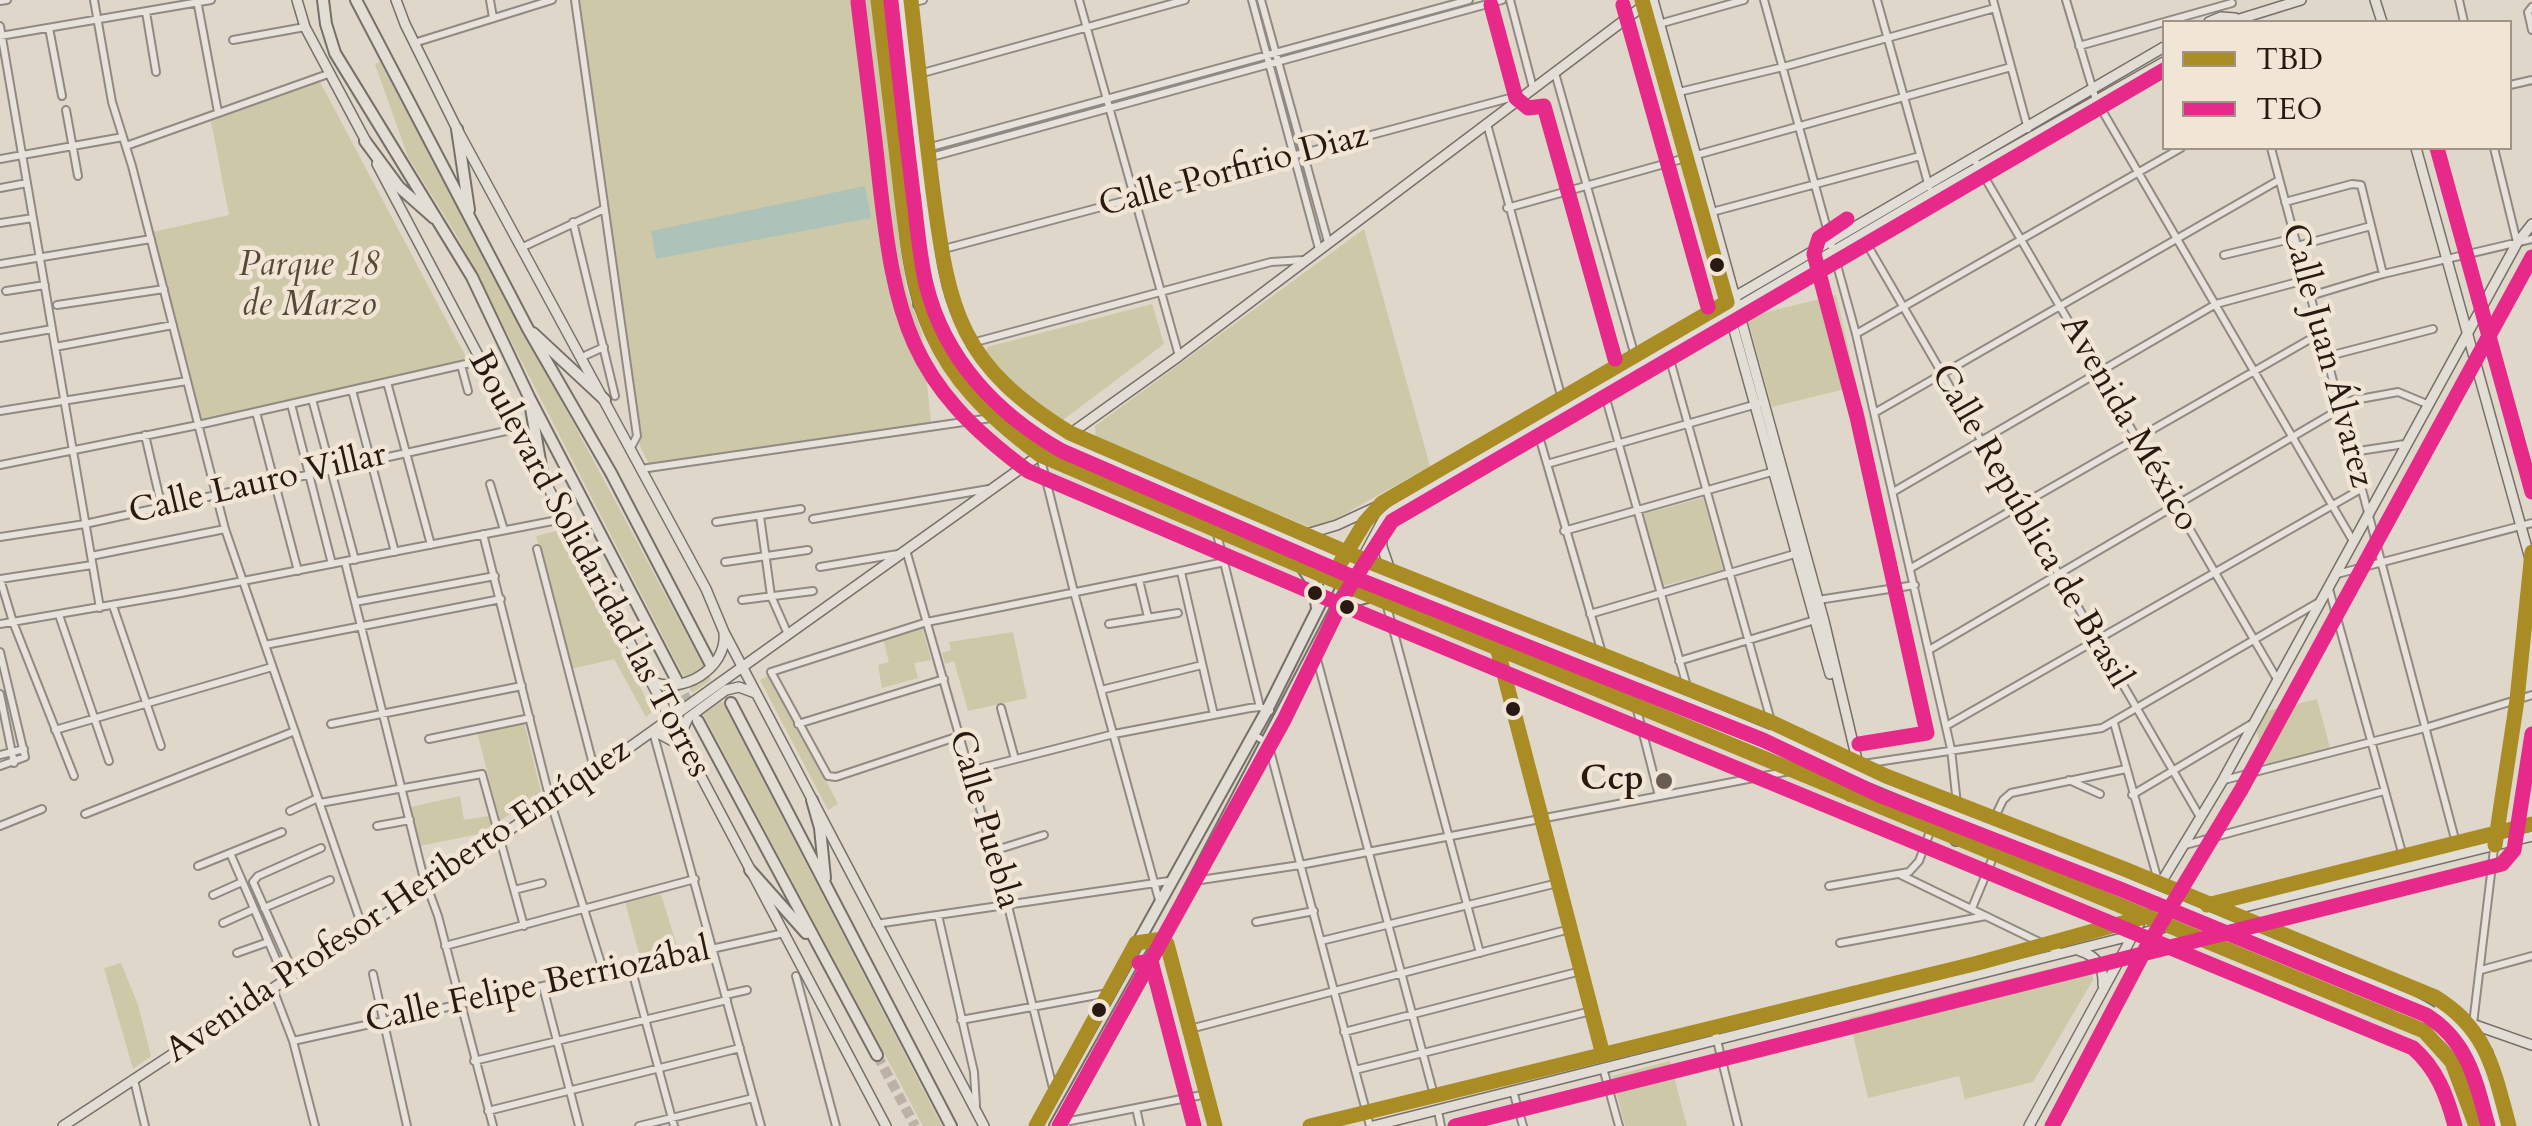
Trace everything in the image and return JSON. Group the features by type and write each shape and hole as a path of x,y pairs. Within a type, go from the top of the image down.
{"highway":[{"name":"Boulevard Solidaridad las Torres","path":"324,0 328,34 336,52 472,277 677,681"},
{"name":"Boulevard Solidaridad las Torres","path":"356,0 528,329 611,472 710,663"},
{"path":"891,0 940,297 963,348 1002,396 1040,433"},
{"path":"908,1 910,121 924,282 936,322 976,385 1012,421 1077,454 1297,542 1384,587 1624,695 1874,786 1936,804 2024,847 2428,1022 2454,1036 2469,1069 2486,1126"},
{"path":"457,128 471,221"},
{"path":"366,141 406,195 439,221"},
{"path":"928,229 940,250"},
{"path":"924,282 920,308 936,322"},
{"path":"528,329 610,398"},
{"path":"530,397 544,484"},
{"path":"1036,1126 1253,735 1263,708 1346,552"},
{"path":"1062,1125 1268,743 1362,559"},
{"path":"1304,566 1314,585 1316,612"},
{"path":"1332,616 1350,602 1384,587 1654,686 1942,820 2024,847 2428,1009 2445,1012 2456,1018 2487,1053"},
{"path":"1640,670 1654,686"},
{"name":"Boulevard Solidaridad las Torres","path":"731,703 951,1126"},
{"name":"Boulevard Solidaridad las Torres","path":"698,722 877,1055"},
{"path":"1764,735 1800,735"},
{"path":"1857,761 1874,786"},
{"path":"1850,796 1874,786"},
{"path":"1920,789 1936,804"},
{"path":"812,800 820,828 824,874 832,898"},
{"path":"1942,820 1956,840"},
{"path":"750,870 825,958"},
{"path":"2377,1000 2424,1031"},
{"path":"2428,1009 2476,1057 2498,1126"}],"main road":[{"name":"Boulevard Solidaridad las Torres","path":"297,0 305,27 328,74 886,1126"},
{"path":"396,0 457,128 582,357 610,398 629,450 706,590 724,632 984,1126"},
{"path":"878,0 908,248 920,308 952,371 991,418 1040,455 1348,587 1384,587 1602,653 1956,804 2435,997 2473,1024 2487,1053 2509,1126"},
{"path":"2237,20 2301,0"},
{"path":"908,1 940,250 950,299 971,343 1017,398 1070,434 1297,542 1378,506 1561,398 1636,361 2030,134 2162,49"},
{"path":"1647,1 1857,761"},
{"name":"Avenida Profesor Heriberto Enríquez","path":"63,1126 363,930 654,731 787,632 1179,356 1647,1"},
{"path":"1654,25 1679,92 1692,158 1712,212 1733,305"},
{"path":"2094,94 2162,63"},
{"path":"2417,150 2466,335 2526,524 2532,565"},
{"path":"1833,246 1861,234 1930,190"},
{"path":"2030,1126 2129,938 2223,780 2337,574 2426,404 2517,243 2532,224"},
{"path":"1362,559 1380,522 1396,506 1602,388 1636,361 1667,349 1733,305"},
{"path":"1346,552 1378,506"},
{"path":"1380,522 1384,587"},
{"path":"1317,535 1362,559 1384,587 1497,646 1624,695 1636,706 1850,796 2424,1031 2452,1060 2463,1081 2476,1126"},
{"path":"1304,566 1316,566 1322,558 1317,535"},
{"path":"1801,552 1818,600 1857,761"},
{"path":"649,680 669,688 688,682 720,660 725,647 724,632"},
{"path":"685,748 683,728 688,718 732,688 744,687 758,694"},
{"path":"654,731 685,748"},
{"path":"1310,1126 1957,968 2143,916 2210,905 2532,824"},
{"path":"1371,1126 2532,836"},
{"path":"2116,906 2131,894 2133,881 2127,870"},
{"path":"2249,921 2256,904"},
{"path":"2116,906 2130,920 2129,938"},
{"path":"2230,952 2227,932 2236,922 2249,921"},
{"path":"2078,951 2090,955 2100,966 2102,987"},
{"path":"1978,962 1975,968 1980,975"},
{"path":"1957,968 1962,974 1960,980"},
{"path":"2473,1024 2532,1045"},
{"path":"1665,1053 1671,1039"}],"street":[{"path":"94,0 112,102 225,529 363,930"},
{"path":"1,36 211,0"},
{"path":"490,0 493,18"},
{"path":"414,43 527,4 552,0"},
{"path":"575,0 637,436 629,450"},
{"path":"908,1 923,0"},
{"path":"1079,0 1179,356"},
{"path":"919,74 1185,0"},
{"path":"1252,0 1305,153 1324,245"},
{"path":"1261,0 1272,55"},
{"path":"928,153 1469,0"},
{"path":"928,153 1110,110 1506,0 1530,91"},
{"path":"1654,25 1744,0"},
{"path":"1764,0 1876,412 1951,749 1956,804"},
{"path":"1877,0 1930,190"},
{"path":"2066,0 2094,94 2353,540"},
{"path":"197,1 218,112"},
{"path":"2168,20 2231,2"},
{"path":"1679,92 1888,38 1994,4 2030,134"},
{"path":"2532,7 2528,12 2532,30"},
{"path":"146,12 156,72"},
{"path":"2078,46 2162,22"},
{"path":"0,26 100,608"},
{"path":"233,40 305,27"},
{"path":"49,28 62,96"},
{"path":"1275,64 1295,155 1324,245"},
{"path":"1507,208 2012,67"},
{"path":"1555,73 1636,361"},
{"path":"0,160 124,141 328,74"},
{"name":"Calle Porfirio Diaz","path":"940,250 1530,91"},
{"path":"66,110 78,176"},
{"path":"1486,123 1565,410"},
{"path":"1856,334 2176,150"},
{"name":"Calle Juan Álvarez","path":"2271,150 2459,854"},
{"path":"2494,150 2517,243"},
{"path":"1712,212 1920,156"},
{"name":"Avenida México","path":"1977,163 2278,680"},
{"path":"1876,412 2279,180"},
{"path":"0,188 27,183"},
{"path":"2285,202 2352,184 2363,187 2383,274"},
{"path":"523,247 604,209"},
{"path":"0,223 33,218"},
{"path":"572,222 604,347 610,398"},
{"path":"2224,255 2371,226"},
{"name":"Calle República de Brasil","path":"1861,234 2201,818"},
{"path":"0,264 151,239"},
{"path":"2310,296 2383,274 2532,239"},
{"path":"971,343 1271,262 1305,260"},
{"path":"1893,492 2216,304 2305,280"},
{"path":"6,290 45,284"},
{"path":"57,306 164,289"},
{"path":"55,348 173,326"},
{"path":"0,338 52,329"},
{"path":"2326,357 2432,329"},
{"path":"1911,568 2319,334"},
{"path":"582,357 604,347"},
{"path":"1667,349 1771,722"},
{"path":"0,465 479,361"},
{"path":"461,365 468,392"},
{"path":"0,411 187,380"},
{"path":"387,382 431,545"},
{"path":"1602,388 1688,690"},
{"path":"352,390 395,552"},
{"path":"1930,650 2294,439 2339,406 2398,392 2426,404"},
{"path":"312,399 355,560"},
{"path":"291,404 332,564"},
{"path":"1547,464 1760,404"},
{"path":"256,412 298,571"},
{"path":"640,470 991,418"},
{"path":"1536,426 1602,653"},
{"name":"Calle Lauro Villar","path":"0,537 162,508 515,428"},
{"path":"145,435 162,508"},
{"path":"2352,452 2405,444"},
{"path":"1040,455 1159,900"},
{"path":"1564,531 1778,470"},
{"path":"490,484 504,530"},
{"path":"813,519 996,488"},
{"path":"1946,726 2361,489"},
{"path":"716,522 802,509"},
{"path":"760,516 772,596 787,632"},
{"path":"0,624 113,606 563,519"},
{"path":"2337,574 2526,524"},
{"path":"1216,528 1263,708"},
{"path":"74,776 0,579 225,529"},
{"path":"482,534 550,800 604,973"},
{"path":"537,549 595,772"},
{"path":"725,562 808,550"},
{"path":"820,567 903,552"},
{"name":"Calle Puebla","path":"903,552 993,852 1054,1092"},
{"path":"1590,614 1801,552"},
{"path":"2473,1024 2532,552"},
{"path":"344,562 493,1126"},
{"path":"959,736 836,776 825,773 772,677 774,668 927,622 1225,562"},
{"path":"1180,572 1214,715"},
{"path":"355,602 495,576"},
{"path":"1139,580 1148,617"},
{"path":"1818,600 1914,586"},
{"path":"1384,587 1480,953"},
{"path":"742,600 813,591"},
{"path":"1857,761 2098,729 2326,594 2406,868"},
{"path":"265,645 501,599"},
{"path":"113,606 161,746"},
{"path":"1109,624 1178,613"},
{"path":"58,614 110,762"},
{"path":"1680,661 1816,620"},
{"path":"1497,646 1603,1055"},
{"path":"1315,650 1434,1095"},
{"path":"0,766 25,758 1,657"},
{"path":"1100,690 1202,665"},
{"path":"55,730 272,667"},
{"path":"798,724 944,679"},
{"path":"331,724 522,686"},
{"path":"0,694 14,763"},
{"path":"2223,780 2425,728 2532,695"},
{"path":"1636,706 1659,796"},
{"path":"1001,708 1015,759"},
{"path":"969,771 1114,734 1214,715 1263,708 1280,717"},
{"path":"429,739 530,718"},
{"path":"2114,722 2160,885"},
{"path":"2132,795 2254,723"},
{"path":"85,814 295,731"},
{"path":"654,731 760,1126"},
{"path":"1253,735 1268,743 1371,1126"},
{"path":"0,754 24,749"},
{"path":"1194,881 1300,865 1790,770"},
{"path":"1995,817 2003,800 2012,793 2126,770"},
{"path":"290,811 319,801 480,773 486,777 524,926"},
{"path":"2068,780 2100,794"},
{"path":"2185,845 2384,790"},
{"path":"0,826 42,809"},
{"path":"377,826 410,820"},
{"path":"1829,886 1901,874 1914,868 1931,829"},
{"path":"198,866 282,832"},
{"path":"993,852 1044,835"},
{"path":"290,978 254,878 321,848"},
{"path":"230,852 268,942 290,978"},
{"path":"1972,908 1994,855"},
{"path":"1901,874 2064,954"},
{"path":"264,908 330,880"},
{"path":"445,946 695,880"},
{"path":"876,924 1169,881"},
{"path":"212,895 242,882"},
{"path":"1321,941 1558,883"},
{"path":"514,890 542,884"},
{"path":"223,923 254,910"},
{"path":"1256,922 1314,911"},
{"path":"938,916 974,1072 976,1112"},
{"path":"1840,944 1987,916"},
{"path":"1190,1029 1570,929"},
{"name":"Calle Felipe Berriozábal","path":"293,1041 784,933"},
{"path":"1136,943 1163,940 1167,944 1214,1126"},
{"path":"237,953 268,942"},
{"path":"2481,970 2532,956"},
{"path":"631,967 673,1122"},
{"path":"1344,1032 1581,972"},
{"path":"374,974 407,1126"},
{"path":"796,976 836,1126"},
{"path":"542,987 579,1126"},
{"path":"273,988 293,1041 316,1126"},
{"path":"474,1062 748,990"},
{"path":"961,1020 1111,992"},
{"path":"1355,1070 1592,1011"},
{"path":"1714,1028 1738,1126"},
{"path":"488,1111 740,1048"},
{"path":"1603,1068 1619,1126"},
{"path":"133,1079 145,1126"},
{"path":"1514,1091 1523,1126"},
{"path":"1062,1125 1207,1094"},
{"path":"638,1126 673,1122 753,1098"},
{"path":"1136,1108 1140,1126"},
{"path":"1438,1111 1441,1126"}],"green space":[{"path":"580,0 871,0 906,287 922,334 931,423 649,464 640,446"},
{"path":"380,62 711,680 692,693 457,236 408,157 375,64"},
{"name":"Parque 18 de Marzo","path":"319,80 467,359 202,421 153,232 229,215 211,121"},
{"path":"1364,229 1430,466 1325,525 1312,528 1096,439 1095,426"},
{"path":"1836,295 1857,386 1772,407 1747,317"},
{"path":"1152,304 1164,344 1063,420 1037,409 986,355 987,347"},
{"path":"1703,498 1723,570 1662,586 1643,514"},
{"path":"556,531 653,711 646,717 614,659 571,669 536,536"},
{"path":"922,626 931,660 914,663 918,678 882,688 878,665 889,662 883,638"},
{"path":"1013,632 1027,698 968,711 954,661 945,664 942,653 951,650 949,642"},
{"path":"771,674 838,804 828,810 760,680"},
{"path":"2317,699 2330,748 2268,769 2256,730 2267,711"},
{"path":"722,701 942,1126 923,1126 703,714"},
{"path":"524,722 541,792 500,821 477,732"},
{"path":"460,796 464,820 489,816 492,827 483,833 420,846 411,807"},
{"path":"661,894 678,950 640,957 625,902"},
{"path":"2082,961 2093,970 2093,980 2033,1082 1965,1099 1959,1076 1868,1098 1849,1018"},
{"path":"121,963 138,1005 151,1056 133,1069 104,968"},
{"path":"1670,1061 1687,1126 1625,1126 1612,1076"}],"shaded area":[{"path":"865,186 871,218 656,259 651,231"}],"tunnel":[{"path":"677,681 693,711"},
{"path":"877,1055 915,1126"}],"transit line":[{"name":"TBD","path":"878,0 911,263 932,334 949,365 972,394 1040,455 2424,1031 2452,1062 2476,1126"},
{"name":"TBD","path":"911,0 939,234 954,303 983,359 1004,384 1033,408 1070,433 1362,559 1771,722 1886,776 2435,997 2452,1009 2477,1037 2493,1069 2509,1126"},
{"name":"TBD","path":"1336,570 1365,522 1382,503 1727,302 1642,0"},
{"name":"TEO","path":"858,2 892,270 914,344 956,408 1028,471 1368,616 2413,1048 2440,1084 2455,1126"},
{"name":"TEO","path":"891,2 920,250 934,311 976,382 1038,436 1062,451 1355,578 1763,740 1879,795 2426,1015 2461,1050 2488,1126"},
{"name":"TEO","path":"1491,5 1516,98 1528,108 1544,106 1615,359"},
{"name":"TEO","path":"1623,5 1708,307"},
{"name":"TEO","path":"1059,1126 1284,720 1348,589 1392,521 2162,71"},
{"name":"TEO","path":"2438,150 2532,492"},
{"name":"TEO","path":"1847,219 1819,238 1814,254 1857,417 1927,733 1859,744"},
{"name":"TEO","path":"2052,1126 2146,948 2241,790 2532,257"},
{"name":"TBD","path":"2495,845 2517,700 2532,552"},
{"name":"TBD","path":"1497,647 1603,1055"},
{"name":"TEO","path":"1455,1126 2502,864 2514,850 2532,734"},
{"name":"TBD","path":"2207,905 2532,824"},
{"name":"TBD","path":"1310,1126 1978,963 2148,916"},
{"name":"TBD","path":"1136,943 1163,939 1167,944 1215,1126"},
{"name":"TBD","path":"1036,1126 1136,943"},
{"name":"TEO","path":"1139,963 1151,961 1194,1126"}],"place":[{"name":"Ccp","path":"1664,781"}]}
